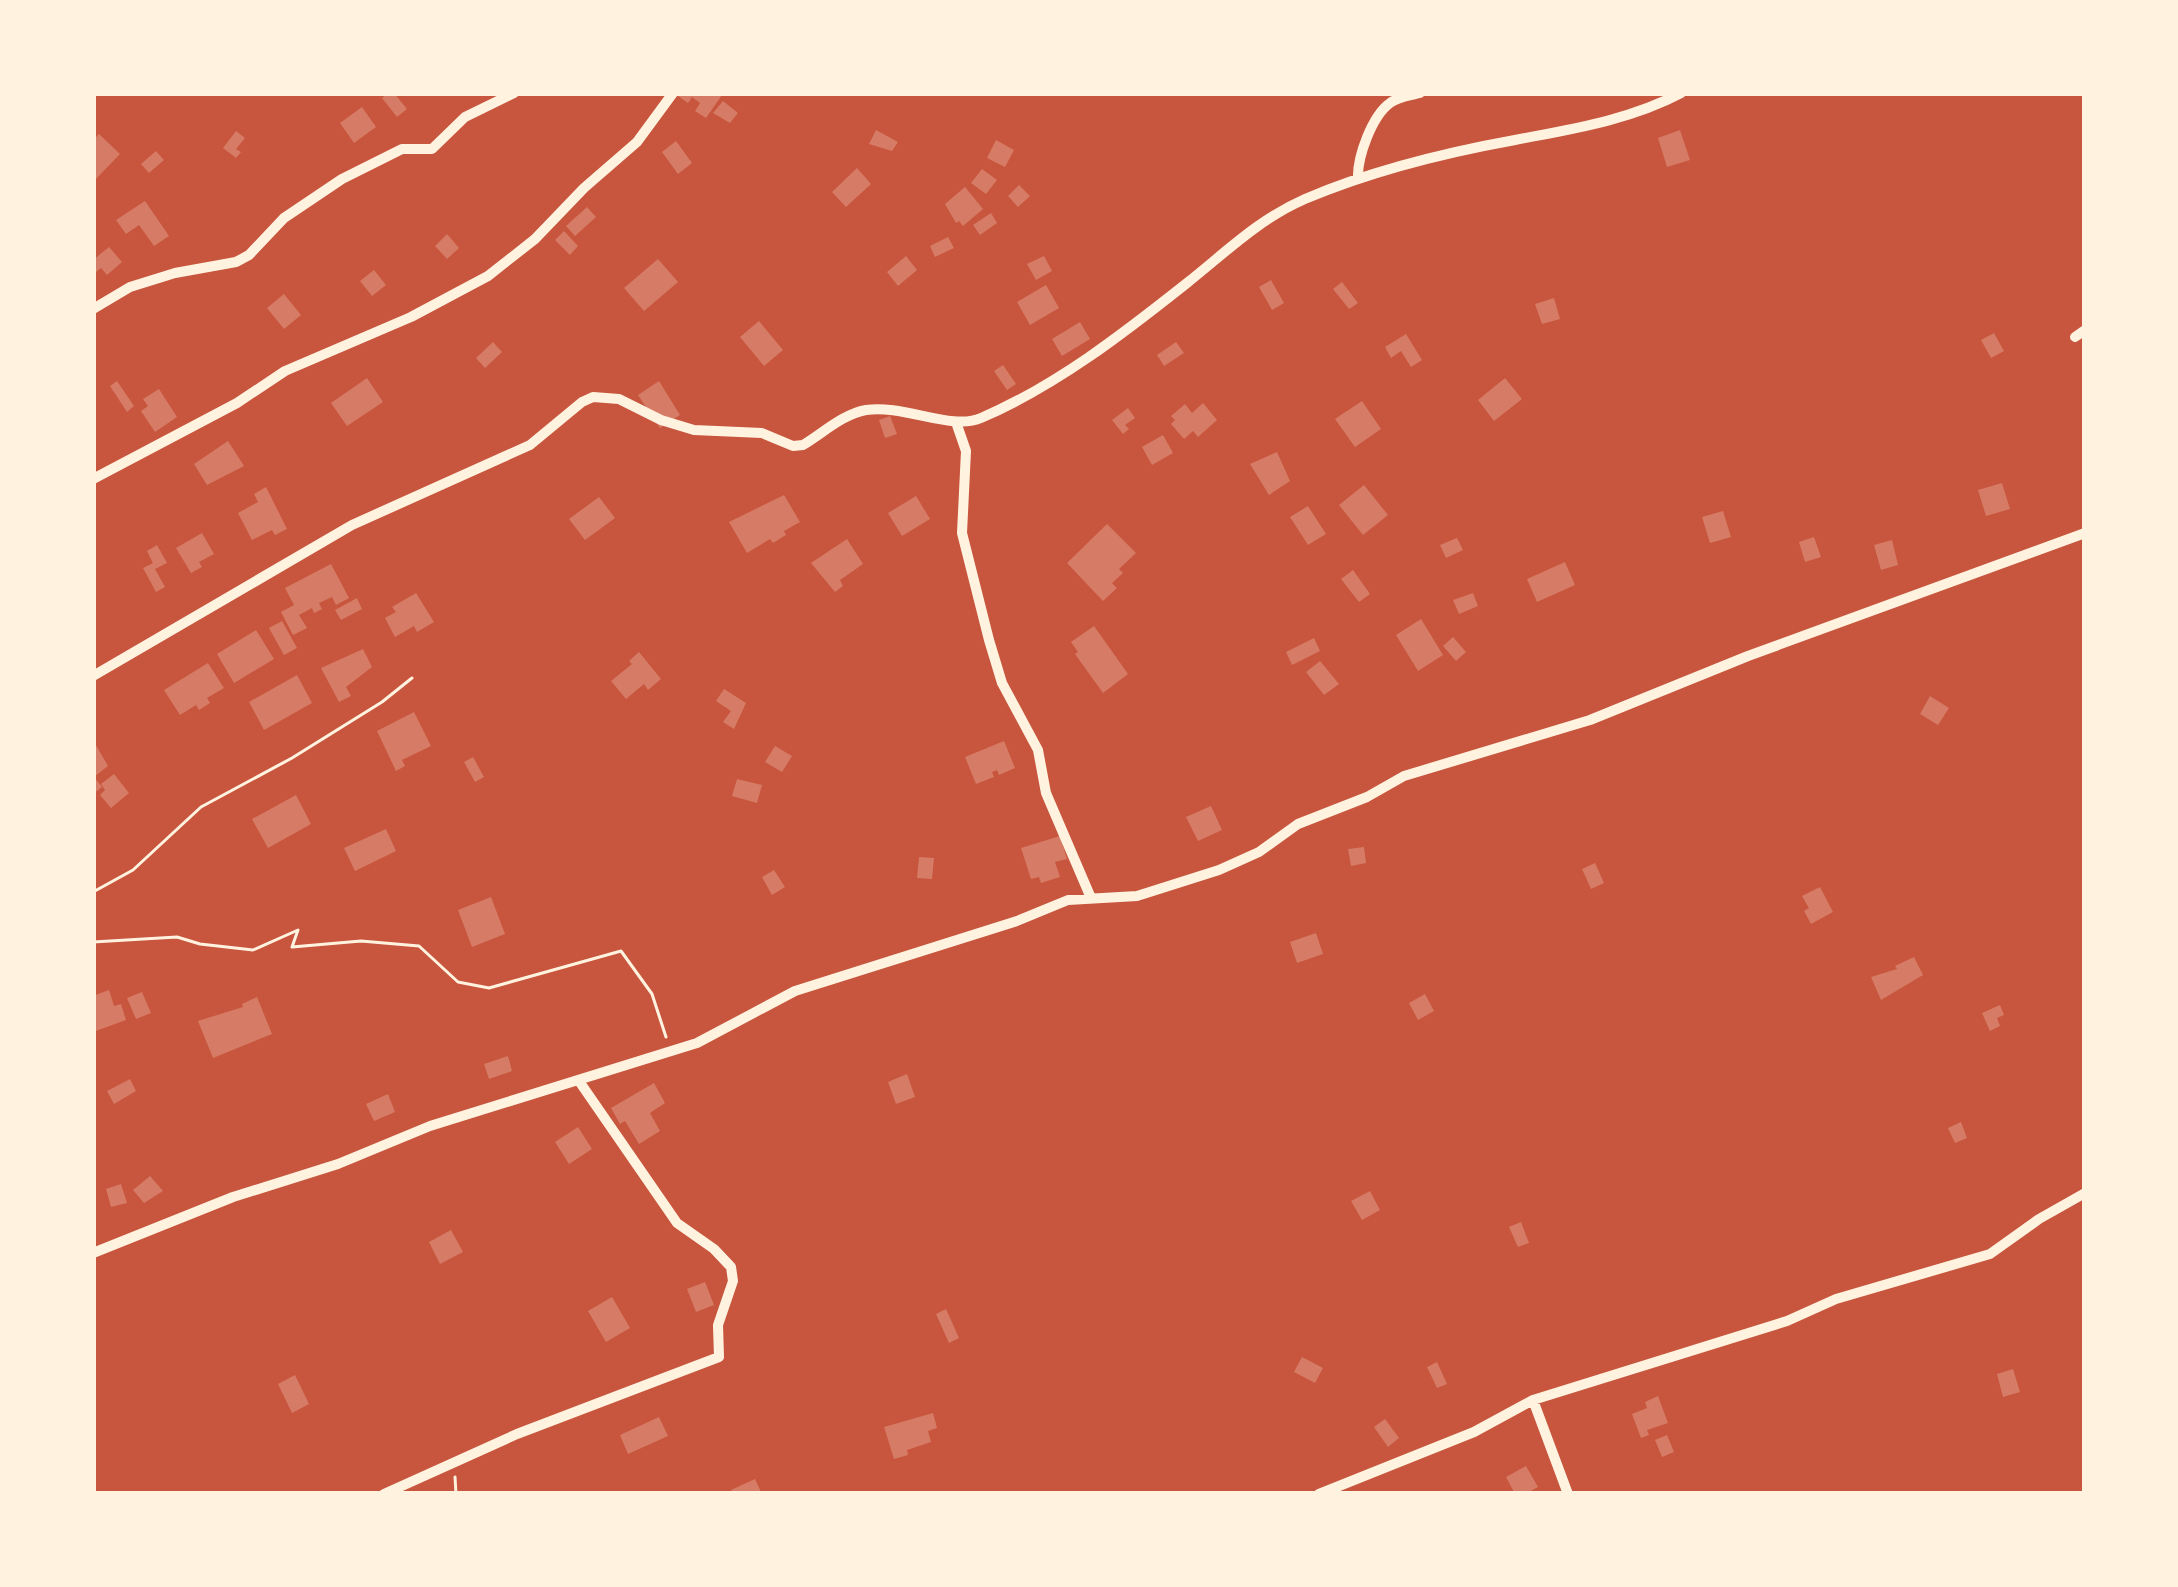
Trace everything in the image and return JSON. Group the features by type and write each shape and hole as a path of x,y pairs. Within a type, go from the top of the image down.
{"street":[{"path":"93,309 130,287 236,262 264,242 284,218 342,178 402,149 432,149 465,117 514,93"},
{"path":"93,479 236,403 285,370 411,317 488,276 535,239 637,142 673,93"},
{"path":"1358,179 1357,167 1372,127 1390,102 1420,93"},
{"path":"93,676 352,525 530,445 593,397 619,399 678,426 762,434 793,446 803,445 863,410 934,415 957,425 977,421 1033,392 1131,327 1244,233 1274,214 1401,163 1560,133 1648,110 1681,93"},
{"path":"957,425 966,451 962,533 1001,683 1030,731 1046,793 1090,898"},
{"path":"93,1253 430,1126 718,1034 795,991 1068,901 1137,896 1219,870 1259,852 1298,824 1367,797 1404,776 1591,720 1748,656 2085,533"},
{"path":"384,1494 517,1434 719,1357 718,1325 733,1281 731,1267 677,1222 579,1081"},
{"path":"1319,1494 1474,1432 1533,1400 1787,1321 1836,1299 1990,1254 2085,1193"},
{"path":"1533,1400 1568,1494"}],"path":[{"path":"93,892 133,870 201,807 292,758 412,678"},
{"path":"93,942 177,937 253,950 298,929 292,947 361,941 419,946 458,982 489,988 621,951 652,994 670,1050"}],"building":[{"path":"394,93 407,109 397,117 382,98"},
{"path":"680,93 722,95 706,118 695,111 700,103 692,97 688,103"},
{"path":"723,101 738,113 730,123 713,113"},
{"path":"362,107 376,127 354,143 340,123"},
{"path":"876,130 898,142 892,151 869,144"},
{"path":"1680,130 1690,160 1667,167 1658,138"},
{"path":"236,131 245,138 236,149 241,152 236,158 223,148"},
{"path":"99,134 120,154 93,182 93,140"},
{"path":"996,140 1014,150 1005,167 987,158"},
{"path":"676,141 692,163 678,174 662,152"},
{"path":"156,151 164,160 149,173 141,164"},
{"path":"857,168 871,184 846,207 832,192"},
{"path":"982,169 997,180 986,194 971,183"},
{"path":"1019,185 1030,196 1018,207 1008,196"},
{"path":"965,187 983,209 963,226 945,204"},
{"path":"145,201 169,236 154,246 139,225 126,234 116,220"},
{"path":"587,207 596,217 575,236 566,226"},
{"path":"991,213 997,223 980,235 973,225"},
{"path":"564,231 578,246 570,255 555,240"},
{"path":"447,234 459,248 447,259 435,246"},
{"path":"948,237 954,248 935,257 930,246"},
{"path":"109,247 122,262 107,275 101,268 96,272 93,260"},
{"path":"906,256 917,270 898,286 887,272"},
{"path":"1044,256 1052,271 1036,280 1027,264"},
{"path":"658,259 678,282 644,311 624,288"},
{"path":"374,270 386,285 372,296 360,281"},
{"path":"1271,280 1284,303 1272,310 1259,287"},
{"path":"1342,282 1358,303 1349,309 1333,289"},
{"path":"1046,285 1059,308 1030,325 1017,302"},
{"path":"284,294 301,315 284,329 267,308"},
{"path":"1554,298 1560,319 1542,324 1535,304"},
{"path":"759,321 783,350 764,366 740,337"},
{"path":"1080,322 1090,339 1062,356 1052,339"},
{"path":"1994,333 2004,351 1991,358 1981,340"},
{"path":"1406,334 1422,360 1411,367 1401,351 1391,358 1385,347"},
{"path":"493,342 502,352 485,368 476,358"},
{"path":"1176,342 1184,353 1164,366 1157,355"},
{"path":"1003,365 1016,384 1007,390 994,371"},
{"path":"367,378 383,402 347,426 331,403"},
{"path":"1505,378 1522,399 1494,421 1478,400"},
{"path":"117,381 134,406 127,412 110,386"},
{"path":"659,381 680,415 660,428 638,395"},
{"path":"159,389 177,417 155,432 141,411 148,406 143,399"},
{"path":"1362,401 1381,429 1355,447 1335,419"},
{"path":"1203,403 1217,420 1198,437 1193,431 1184,439 1171,424 1175,420 1171,416 1185,404 1192,413"},
{"path":"1128,408 1135,418 1125,425 1129,429 1123,434 1112,420"},
{"path":"890,416 897,434 885,438 879,420"},
{"path":"1163,435 1173,453 1152,465 1142,447"},
{"path":"228,441 244,466 207,485 194,464"},
{"path":"1277,452 1290,481 1269,495 1250,464"},
{"path":"2002,483 2010,509 1986,516 1978,490"},
{"path":"1364,485 1388,515 1363,535 1339,505"},
{"path":"266,487 287,529 252,540 238,513 258,502 254,494"},
{"path":"784,495 800,522 773,543 770,539 747,553 729,522"},
{"path":"916,496 930,519 902,536 888,513"},
{"path":"599,497 615,518 585,540 569,519"},
{"path":"1308,506 1326,534 1308,545 1290,517"},
{"path":"1723,511 1731,537 1710,543 1702,517"},
{"path":"1107,524 1136,553 1119,569 1123,573 1112,583 1117,588 1103,601 1067,563"},
{"path":"202,533 214,554 191,573 176,548"},
{"path":"1814,537 1821,557 1805,562 1799,542"},
{"path":"1457,538 1463,550 1446,558 1440,545"},
{"path":"847,539 863,564 840,580 843,586 835,592 811,563"},
{"path":"1892,540 1898,565 1881,570 1874,545"},
{"path":"157,545 167,563 155,569 165,587 156,592 143,568 153,563 147,551"},
{"path":"1565,562 1575,585 1537,602 1527,579"},
{"path":"331,564 349,598 336,605 332,597 319,603 322,609 299,615 307,628 293,635 281,612 294,605 285,588"},
{"path":"1353,570 1370,594 1359,602 1341,579"},
{"path":"416,593 434,622 395,637 385,618 396,612 392,607"},
{"path":"1473,593 1478,606 1459,614 1453,600"},
{"path":"357,598 362,609 341,620 335,610"},
{"path":"1421,619 1443,655 1418,671 1396,635"},
{"path":"282,621 297,648 284,655 269,628"},
{"path":"1094,626 1128,674 1103,693 1071,642"},
{"path":"256,630 274,659 234,683 217,654"},
{"path":"1453,637 1466,652 1456,661 1443,646"},
{"path":"1314,638 1320,651 1292,665 1286,652"},
{"path":"363,649 372,667 346,687 351,696 339,702 321,668"},
{"path":"639,652 661,679 648,690 644,684 626,699 611,681"},
{"path":"1320,661 1339,684 1324,695 1306,672"},
{"path":"208,663 224,688 207,698 210,703 199,710 196,705 180,715 164,690"},
{"path":"297,675 312,703 264,730 249,702"},
{"path":"724,689 746,703 734,729 723,722 731,711 716,701"},
{"path":"1930,696 1949,708 1938,725 1920,714"},
{"path":"414,712 431,746 402,760 405,766 396,771 377,731"},
{"path":"93,740 108,766 94,777 102,787 93,794"},
{"path":"1004,741 1015,768 999,775 997,770 992,772 994,777 976,784 965,757"},
{"path":"775,746 792,756 782,772 765,762"},
{"path":"473,757 484,777 475,782 464,762"},
{"path":"114,774 129,793 111,808 100,795 105,790 101,784"},
{"path":"737,779 762,785 757,803 732,796"},
{"path":"296,795 311,824 268,848 252,819"},
{"path":"1211,806 1222,830 1198,841 1186,817"},
{"path":"386,829 396,851 355,871 344,848"},
{"path":"1060,836 1067,859 1055,862 1060,877 1041,883 1039,877 1031,879 1021,848"},
{"path":"1364,847 1366,863 1351,866 1348,849"},
{"path":"919,857 934,858 932,879 917,878"},
{"path":"1595,863 1604,883 1591,889 1582,869"},
{"path":"774,870 785,887 772,895 762,877"},
{"path":"1820,887 1833,912 1811,924 1802,896"},
{"path":"491,897 505,934 472,947 458,910"},
{"path":"1316,933 1323,954 1297,963 1290,942"},
{"path":"1914,957 1923,975 1881,1000 1871,977 1897,969 1895,966"},
{"path":"109,990 126,1020 93,1032 93,996"},
{"path":"142,992 151,1013 136,1019 127,998"},
{"path":"1425,994 1434,1011 1418,1020 1409,1003"},
{"path":"257,997 272,1034 213,1058 198,1021 243,1007"},
{"path":"2000,1005 2004,1015 1997,1018 2000,1026 1990,1031 1982,1013"},
{"path":"508,1056 512,1071 489,1079 484,1064"},
{"path":"907,1074 915,1097 896,1104 888,1082"},
{"path":"130,1079 136,1091 114,1104 107,1091"},
{"path":"654,1083 665,1103 650,1113 660,1131 639,1144 611,1108"},
{"path":"388,1094 395,1112 374,1121 366,1104"},
{"path":"1961,1122 1967,1138 1955,1143 1948,1128"},
{"path":"578,1127 592,1149 569,1164 555,1142"},
{"path":"150,1176 163,1191 144,1203 133,1190"},
{"path":"121,1184 127,1203 111,1207 106,1189"},
{"path":"1370,1191 1380,1210 1362,1220 1351,1201"},
{"path":"1521,1222 1529,1243 1518,1247 1509,1227"},
{"path":"451,1230 463,1252 440,1264 429,1242"},
{"path":"705,1282 714,1305 696,1312 687,1289"},
{"path":"612,1297 630,1328 606,1342 588,1311"},
{"path":"946,1309 959,1338 949,1343 936,1314"},
{"path":"1302,1357 1323,1368 1315,1383 1294,1372"},
{"path":"1437,1362 1447,1384 1437,1388 1427,1367"},
{"path":"2013,1369 2020,1392 2003,1397 1997,1374"},
{"path":"295,1375 309,1404 292,1413 278,1384"},
{"path":"1658,1396 1668,1423 1647,1430 1649,1435 1641,1438 1632,1414 1647,1408 1645,1402"},
{"path":"933,1413 937,1428 928,1431 931,1442 894,1459 884,1427"},
{"path":"659,1417 668,1436 628,1454 620,1435"},
{"path":"1385,1419 1399,1438 1388,1447 1374,1427"},
{"path":"1667,1435 1674,1452 1662,1457 1655,1440"},
{"path":"1526,1466 1538,1487 1515,1494 1506,1477"},
{"path":"755,1479 762,1494 733,1494 731,1490"}]}
